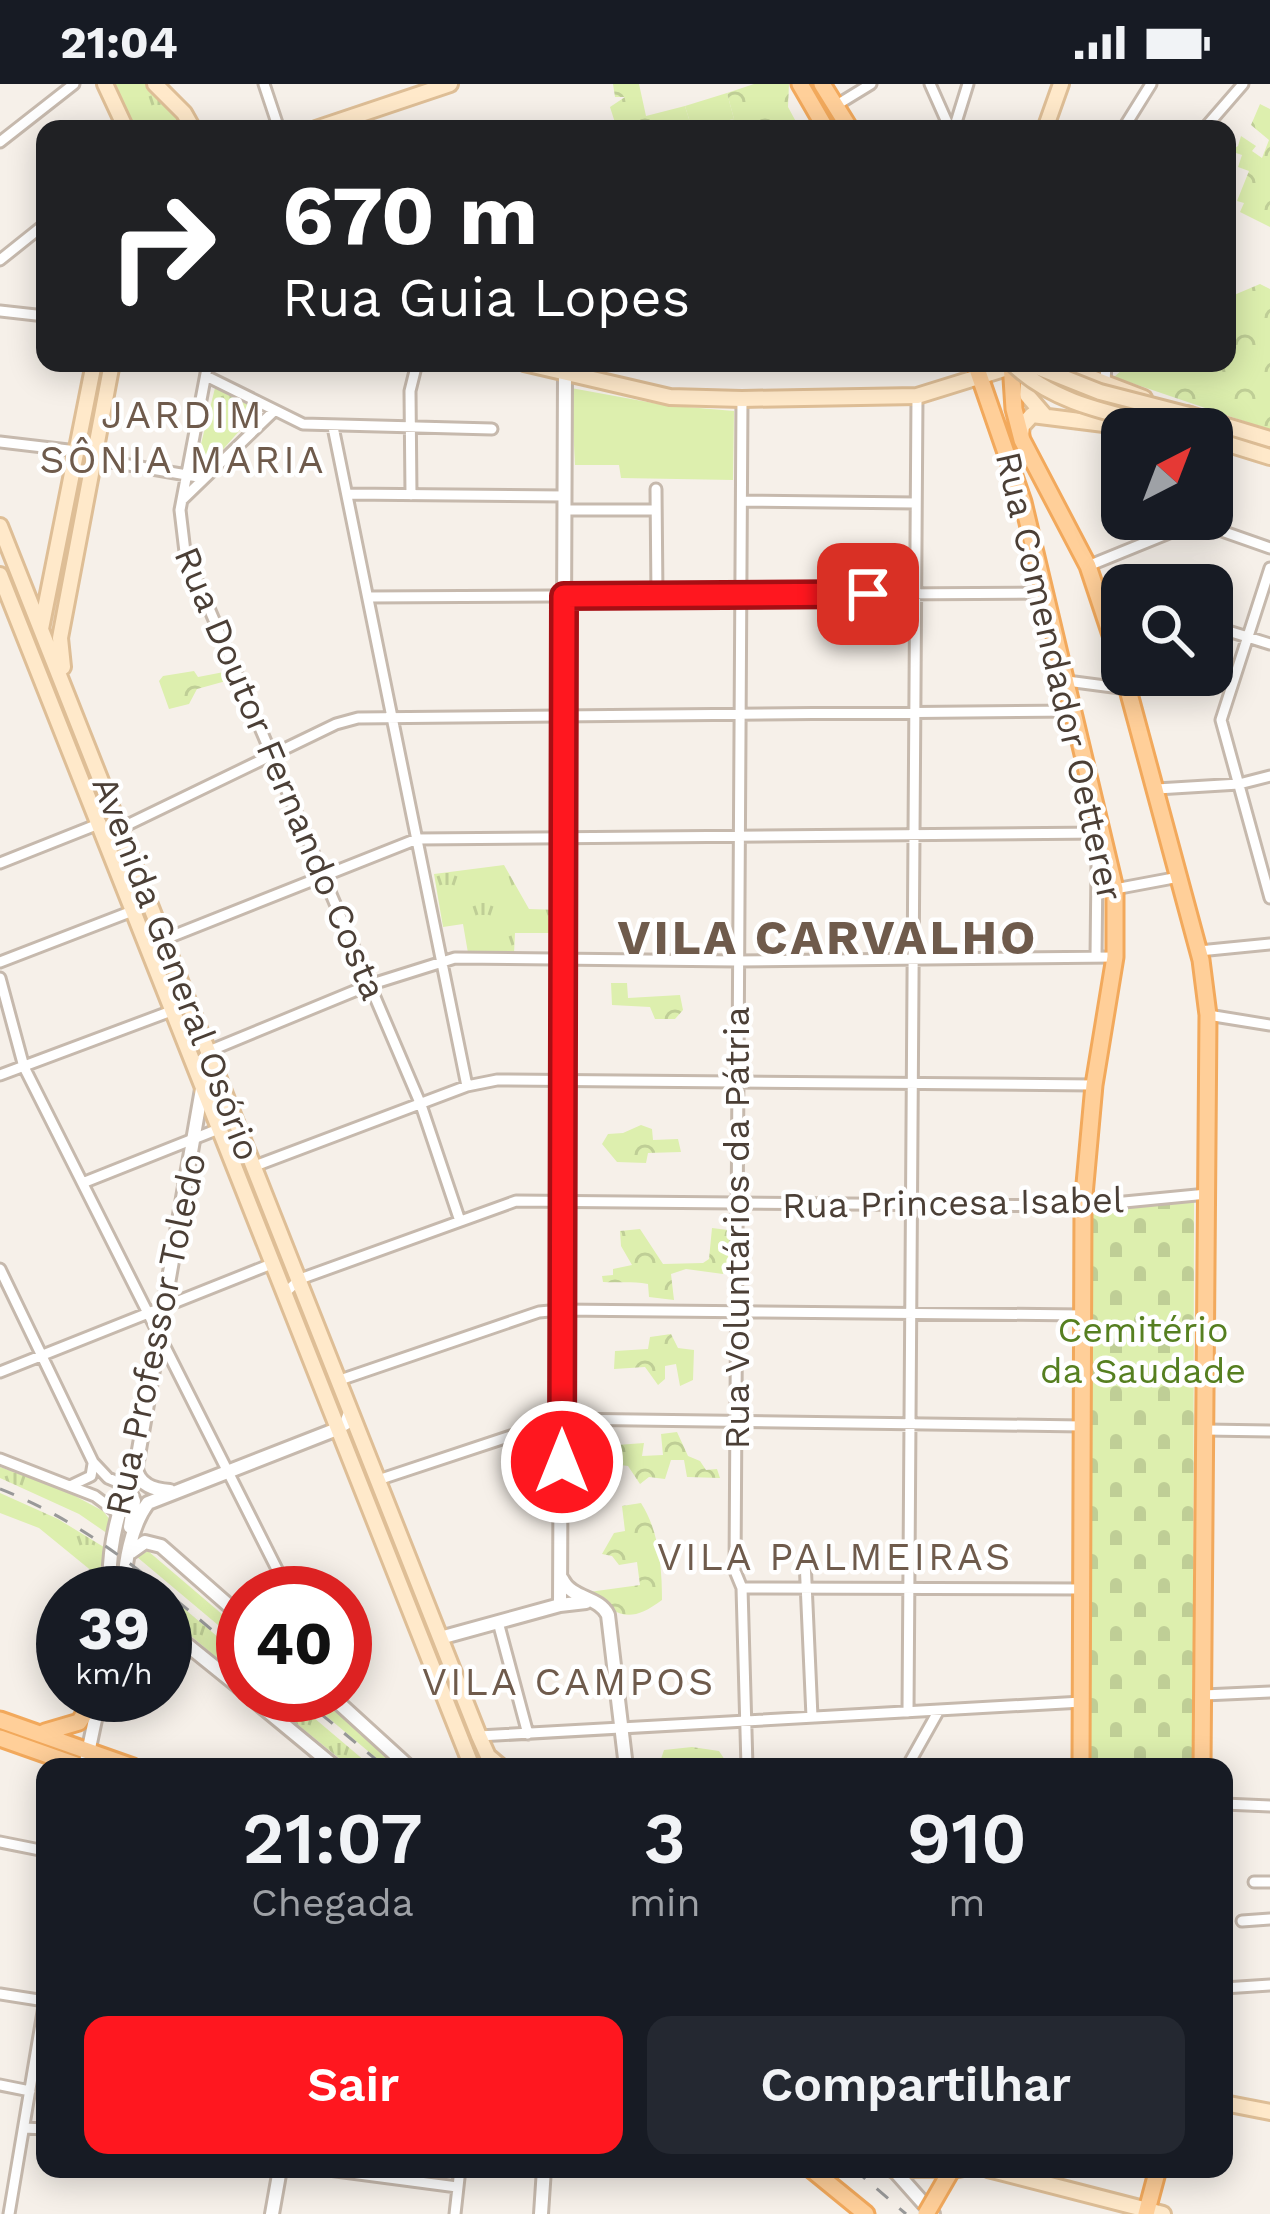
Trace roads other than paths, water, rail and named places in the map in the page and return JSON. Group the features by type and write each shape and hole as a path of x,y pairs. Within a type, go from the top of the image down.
{"main road":[{"path":"105,84 122,120"},
{"path":"155,84 185,120"},
{"path":"338,120 410,90 450,84"},
{"path":"800,84 821,120"},
{"path":"822,84 844,120"},
{"path":"1048,120 1060,84"},
{"path":"35,658 92,372"},
{"path":"70,695 61,638 110,372"},
{"path":"558,372 670,397 742,399 917,396 964,384 974,372"},
{"name":"Rua Comendador Oetterer","path":"978,372 1011,461 1046,593 1115,889 1115,957 1094,1085 1083,1205 1082,1758"},
{"path":"1016,372 1014,409 1022,440 1088,566 1101,604"},
{"path":"1026,372 1047,391 1104,408"},
{"path":"1037,372 1030,379 1028,395 1045,416"},
{"path":"1041,372 1162,408"},
{"path":"1077,372 1172,408"},
{"path":"1022,440 1022,426 1028,418 1101,423"},
{"path":"1233,428 1270,439"},
{"path":"1233,446 1270,457"},
{"name":"Avenida General Osório","path":"0,526 490,1758"},
{"name":"Avenida General Osório","path":"0,574 469,1758"},
{"path":"1131,696 1199,951 1208,1015 1202,1758"},
{"path":"454,1718 479,1736"},
{"path":"0,1720 79,1758"},
{"path":"28,1730 51,1732 76,1722"},
{"path":"0,1738 72,1758"},
{"path":"1233,2105 1270,2112"},
{"path":"823,2178 866,2214"},
{"path":"838,2178 880,2214"},
{"path":"930,2213 952,2178"},
{"path":"1022,2178 1152,2213 1157,2178"}],"street":[{"path":"0,142 74,84"},
{"path":"264,84 276,120"},
{"path":"835,106 871,84"},
{"path":"930,84 948,120"},
{"path":"955,120 968,84"},
{"path":"1129,120 1151,84"},
{"path":"1212,120 1243,84"},
{"path":"0,260 36,231"},
{"path":"0,311 36,315"},
{"name":"Rua Doutor Fernando Costa","path":"207,372 182,500 180,532 188,559 421,1105 460,1221"},
{"path":"411,495 410,391 415,372"},
{"path":"1105,383 1106,372"},
{"path":"560,1605 565,374"},
{"path":"206,376 303,424 492,429"},
{"path":"908,1712 917,396"},
{"name":"Rua Voluntários da Pátria","path":"742,399 735,1571 742,1588 747,1758"},
{"path":"182,500 274,411"},
{"path":"333,427 467,1086"},
{"path":"0,442 77,452"},
{"path":"94,459 204,478"},
{"path":"656,489 657,596"},
{"path":"347,494 656,510"},
{"path":"742,501 916,503"},
{"path":"1233,534 1270,548"},
{"path":"1088,566 1150,540"},
{"path":"1270,568 1221,719 1270,898"},
{"path":"368,597 1046,593"},
{"path":"1233,632 1270,644"},
{"path":"1067,681 1101,672"},
{"path":"122,828 336,724 358,718 1075,711"},
{"path":"1157,789 1239,784 1270,776"},
{"path":"0,863 100,824"},
{"path":"165,939 417,838 1103,833"},
{"name":"Rua Comendador Oetterer","path":"1096,957 1097,865"},
{"path":"1115,889 1179,877"},
{"path":"0,962 135,910"},
{"path":"1199,951 1270,944"},
{"path":"199,1071 209,1051 369,985 455,958 1115,957"},
{"path":"0,978 24,1066 275,1566"},
{"path":"0,1076 174,1010"},
{"path":"1208,1015 1270,1025"},
{"name":"Rua Professor Toledo","path":"111,1566 117,1513 136,1467 166,1307 202,1100 199,1071"},
{"path":"255,1166 467,1086 496,1080 1094,1085"},
{"path":"85,1182 221,1128"},
{"name":"Rua Princesa Isabel","path":"286,1292 300,1279 516,1202 1083,1205 1207,1194"},
{"path":"0,1372 274,1263"},
{"path":"0,1269 94,1462 108,1478 127,1486 134,1501 122,1566"},
{"path":"338,1381 539,1312 561,1310 1082,1315"},
{"path":"152,1382 176,1371"},
{"path":"136,1467 138,1478 147,1485 173,1491 340,1427 350,1413"},
{"path":"377,1480 562,1419 1082,1426"},
{"path":"1206,1430 1270,1431"},
{"path":"0,1459 70,1486 117,1513"},
{"path":"70,1486 91,1476 94,1462"},
{"name":"Rua Professor Toledo","path":"126,1566 148,1503 173,1491"},
{"path":"130,1553 145,1542 161,1546 216,1594"},
{"path":"805,1560 812,1717"},
{"path":"562,1577 568,1589 600,1605"},
{"path":"742,1588 1082,1589"},
{"path":"440,1638 560,1605 600,1605"},
{"path":"600,1605 624,1726 626,1758"},
{"path":"499,1622 528,1734"},
{"path":"192,1649 216,1669"},
{"path":"1204,1695 1270,1693"},
{"path":"479,1736 1082,1702"},
{"path":"913,1758 939,1710"},
{"path":"87,1758 93,1722"},
{"path":"281,1722 324,1758"},
{"path":"360,1722 399,1758"},
{"path":"1233,1804 1270,1806"},
{"path":"0,1842 36,1849"},
{"path":"1254,1882 1270,1882"},
{"path":"1242,1921 1270,1919"},
{"path":"1233,1987 1270,1984"},
{"path":"0,1994 36,2000"},
{"path":"9,2214 36,2062"},
{"path":"0,2085 29,2091"},
{"path":"24,2128 36,2128"},
{"path":"272,2214 278,2178"},
{"path":"390,2178 458,2187"},
{"path":"454,2214 459,2178"},
{"path":"541,2214 543,2178"},
{"path":"900,2178 930,2213"}],"railway":[{"path":"0,1489 98,1541 216,1634"},
{"path":"331,1722 374,1758"},
{"path":"864,2178 906,2214"}],"district":[{"name":"JARDIM SÔNIA MARIA","path":"183,436"},
{"name":"VILA CARVALHO","path":"828,937"},
{"name":"VILA PALMEIRAS","path":"835,1556"},
{"name":"VILA CAMPOS","path":"569,1681"}],"park label":[{"name":"Cemitério da Saudade","path":"1143,1350"}]}
